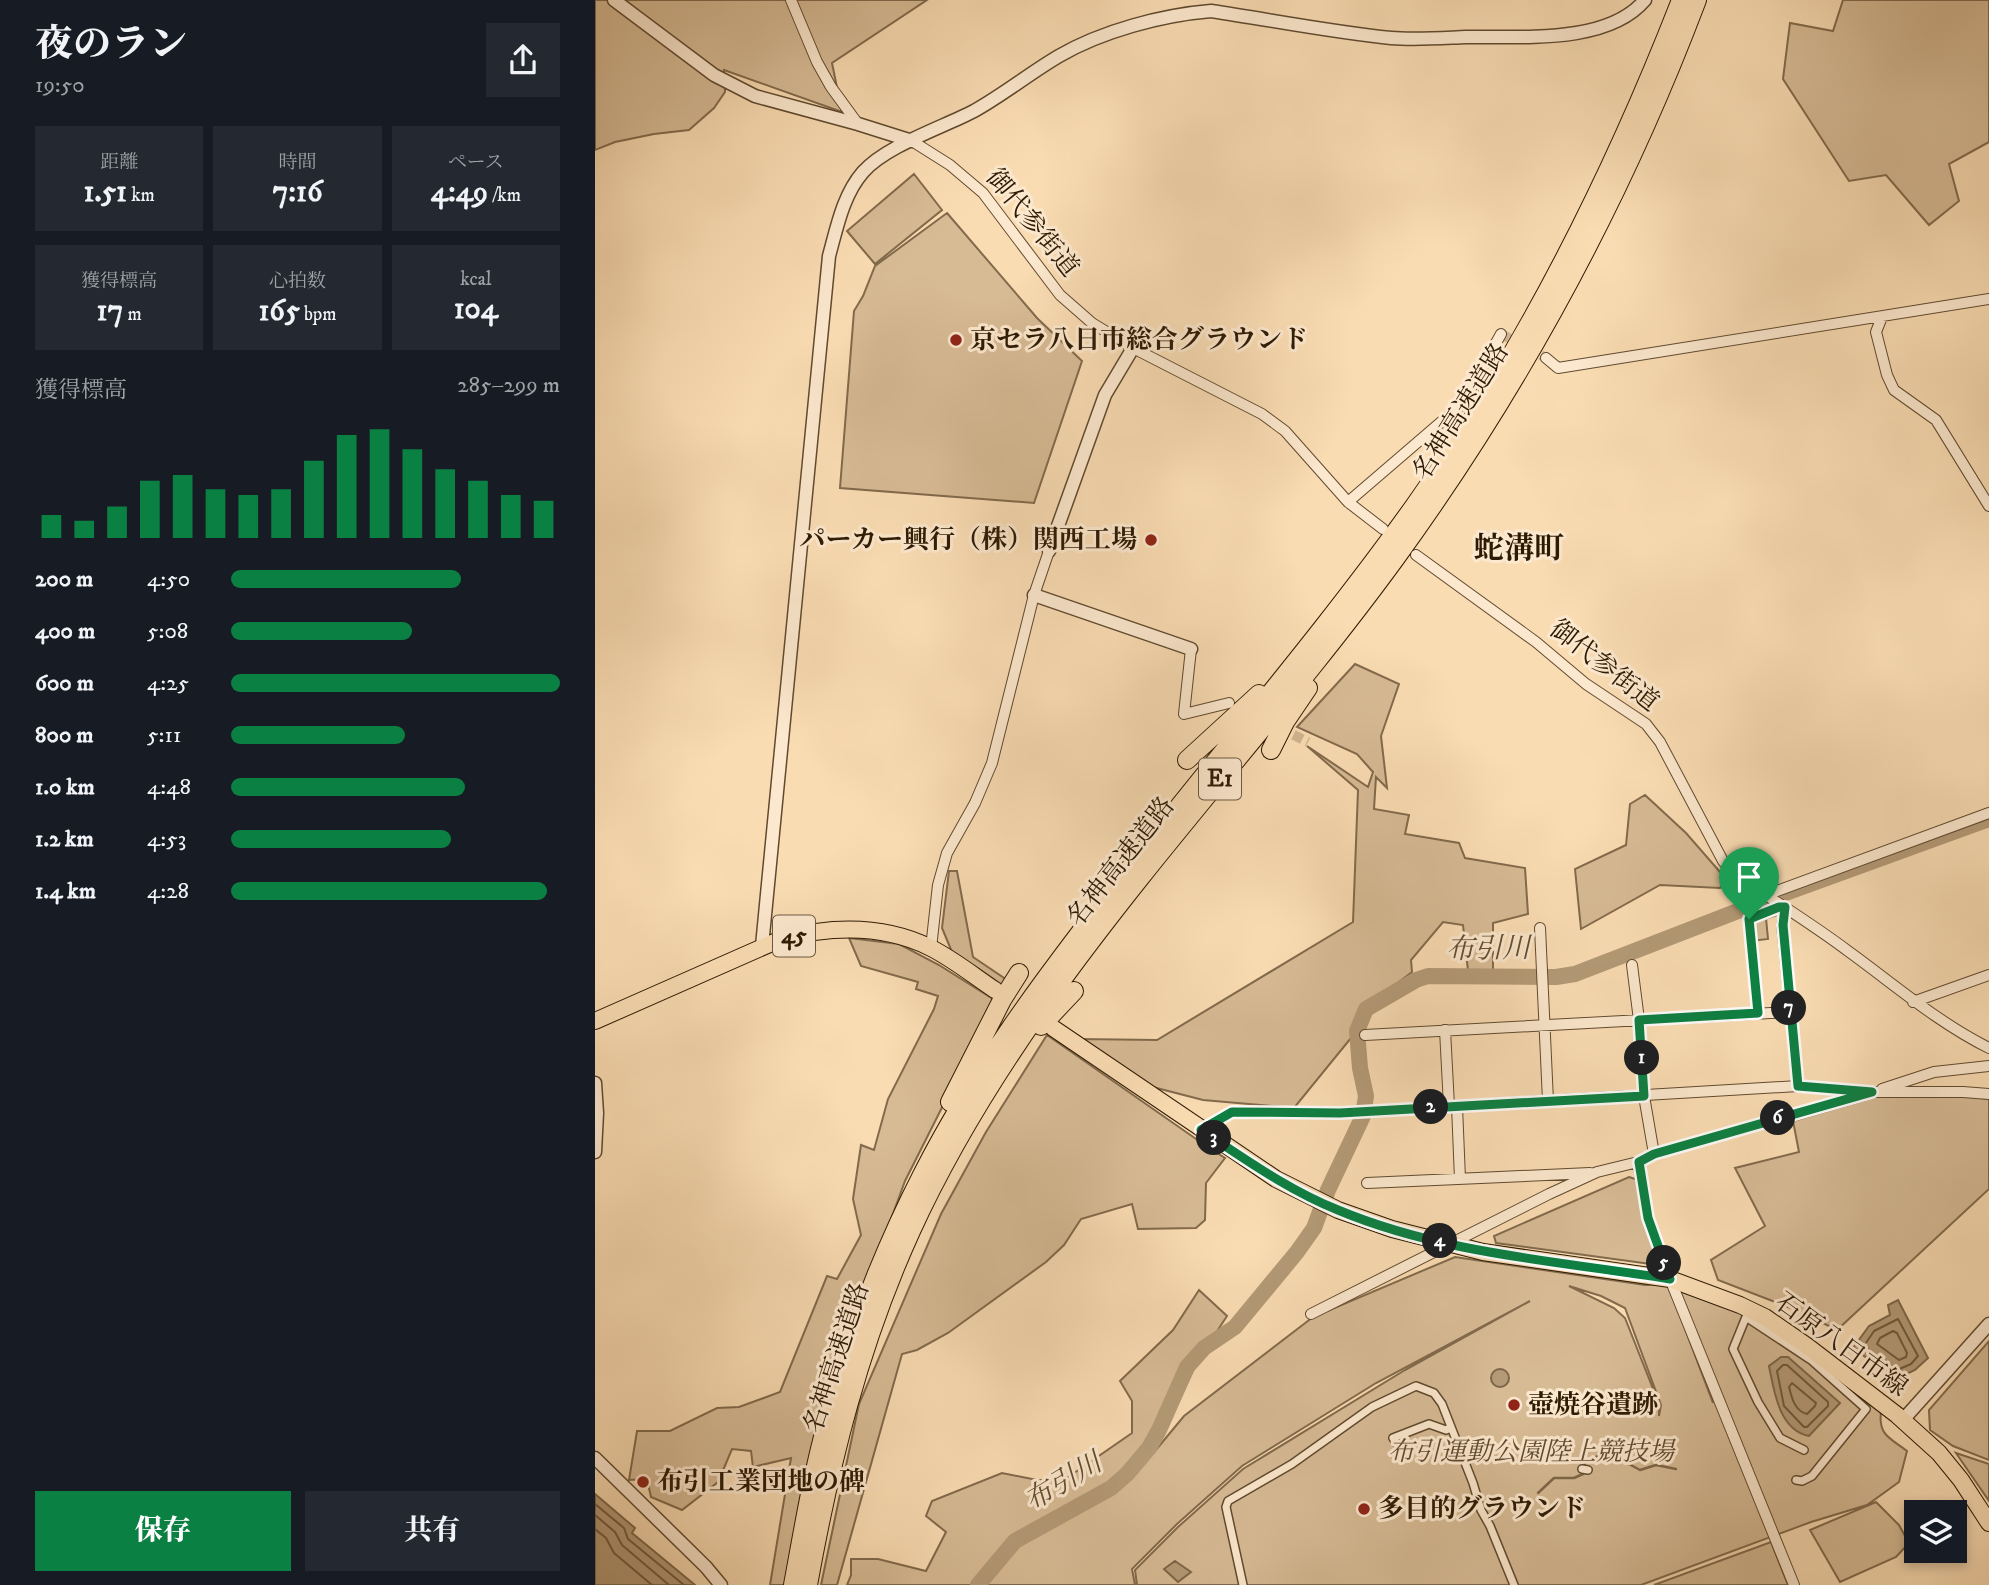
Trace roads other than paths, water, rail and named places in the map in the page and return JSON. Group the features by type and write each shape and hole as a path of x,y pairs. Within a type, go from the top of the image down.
{"highway":[{"name":"名神高速道路","path":"793,1585 826,1424 864,1304 924,1170 954,1116 1041,982 1151,840 1324,628 1458,442 1509,359 1591,207 1681,0"},
{"name":"名神高速道路","path":"808,1585 825,1490 841,1428 878,1311 912,1228 937,1178 1009,1058 1054,991 1164,848 1327,649 1394,560 1470,449 1522,365 1604,214 1673,64 1697,0"},
{"path":"1271,750 1286,722 1394,560"},
{"path":"1187,760 1273,680 1310,638 1324,628"},
{"path":"864,1304 906,1195 933,1135 1002,1000 1019,974"},
{"path":"1009,1058 1026,1045 1074,991"}],"main road":[{"name":"45","path":"595,1021 762,947 809,932 862,929 905,938 931,948 995,990"},
{"name":"石原八日市線","path":"1053,1028 1276,1179 1324,1203 1392,1229 1483,1252 1670,1279 1765,1317 1807,1346 1939,1453 1961,1480 1989,1523"}],"street":[{"name":"御代参街道","path":"614,0 714,75 744,91 912,141 950,164 983,193 1060,295 1092,323 1133,348 1240,401 1270,419 1285,430 1347,502 1383,529"},
{"path":"792,0 817,62 831,87 858,124"},
{"path":"762,947 829,256 840,213 849,192 862,173 885,152 977,109 1060,56 1125,27 1182,13 1211,11 1393,38 1565,35 1596,29 1617,20 1645,0"},
{"path":"1546,358 1558,368 1989,299"},
{"path":"1882,317 1876,332 1887,375 1894,390 1935,420 1989,506"},
{"path":"1347,502 1462,404 1500,334"},
{"path":"931,948 938,885 947,853 975,803 992,763 1034,595 1105,395 1133,348"},
{"name":"御代参街道","path":"1416,555 1537,642 1586,684 1646,724 1660,742 1723,860 1733,873 1848,951 1913,1002 1956,1031 1989,1048"},
{"path":"1034,595 1191,649 1184,714 1229,703"},
{"path":"1758,1013 1749,919 1775,901 1989,813"},
{"path":"1775,901 1783,925 1798,1086"},
{"path":"1540,928 1548,1101"},
{"path":"1632,965 1644,1096 1654,1154"},
{"path":"1913,1002 1989,976"},
{"path":"1365,1035 1789,1012"},
{"path":"1445,1030 1459,1179"},
{"path":"1367,1183 1597,1172 1639,1162 1654,1154 1934,1072 1989,1066"},
{"path":"595,1083 595,1152"},
{"path":"1201,1130 1232,1112 1363,1112 1798,1086 1872,1092 1989,1094"},
{"path":"1639,1162 1648,1218 1670,1279 1794,1585"},
{"path":"1311,1314 1597,1172"},
{"path":"1796,1480 1802,1481 1812,1476 1865,1409 1811,1360 1746,1317 1733,1349 1758,1402 1780,1438 1804,1450"},
{"path":"1902,1421 1989,1324"},
{"path":"1243,1585 1226,1507 1228,1501 1292,1464 1372,1408 1416,1386 1434,1392 1442,1404 1481,1510 1514,1585"},
{"path":"1397,1444 1393,1438 1429,1424 1446,1430 1450,1428"},
{"path":"595,1458 721,1585"}],"water":[{"path":"1898,1300 1928,1358 1915,1370 1896,1379 1853,1348 1869,1326 1890,1315 1888,1305"},
{"path":"1781,1357 1788,1357 1840,1403 1809,1436 1791,1426 1780,1408 1769,1366"},
{"path":"1500,1369 1506,1372 1509,1378 1506,1384 1500,1387 1494,1384 1491,1378 1494,1372"},
{"path":"595,1494 635,1528 632,1533 695,1585 595,1585"},
{"path":"1175,1561 1191,1572 1178,1582 1164,1569"}],"waterway":[{"name":"布引川","path":"978,1585 1015,1541 1111,1488 1127,1474 1149,1448 1187,1367 1204,1348 1235,1327 1314,1228 1328,1190 1363,1116 1366,1096 1360,1068 1357,1031 1366,1009 1416,980 1428,976 1556,977 1575,974 1769,899 1989,819"},
{"path":"1538,1493 1554,1478 1574,1478 1583,1474 1585,1463 1601,1454 1619,1451 1629,1464 1640,1470 1656,1465 1676,1469"}],"tunnel":[{"path":"1501,334 1546,358"},
{"path":"1280,728 1308,742"}],"place":[{"name":"京セラ八日市総合グラウンド","path":"956,340"},
{"name":"パーカー興行（株）関西工場","path":"1151,540"},
{"name":"壺焼谷遺跡","path":"1514,1405"},
{"name":"布引工業団地の碑","path":"643,1482"},
{"name":"多目的グラウンド","path":"1364,1509"}],"district":[{"name":"蛇溝町","path":"1519,549"}],"park label":[{"name":"布引運動公園陸上競技場","path":"1531,1452"}]}
